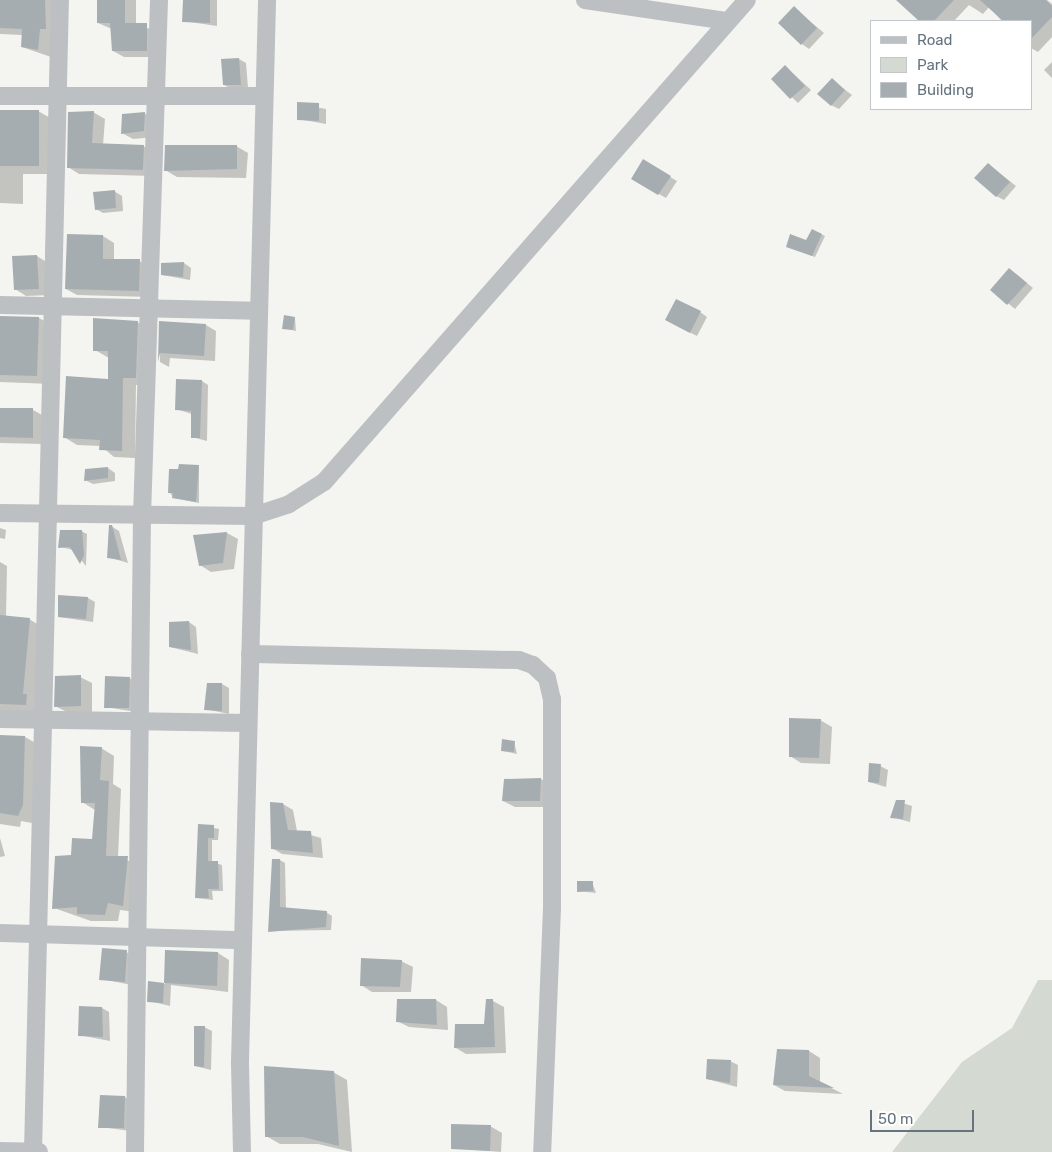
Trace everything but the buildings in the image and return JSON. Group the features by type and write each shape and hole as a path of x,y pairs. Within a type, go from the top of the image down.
{"street":[{"path":"33,1152 60,0"},
{"path":"135,1152 142,516 159,0"},
{"path":"242,1152 243,940 267,0"},
{"path":"585,0 727,21"},
{"path":"0,513 253,516 289,504 324,482 747,0"},
{"path":"0,96 264,96"},
{"path":"0,305 258,311"},
{"path":"250,654 519,660 533,665 547,678 552,699 552,908 542,1152"},
{"path":"0,719 141,720 248,724"},
{"path":"0,932 136,934 243,940"},
{"path":"0,1151 40,1152"}],"green space":[{"path":"1038,980 1052,980 1052,1152 892,1152 962,1062 1012,1028"}]}
